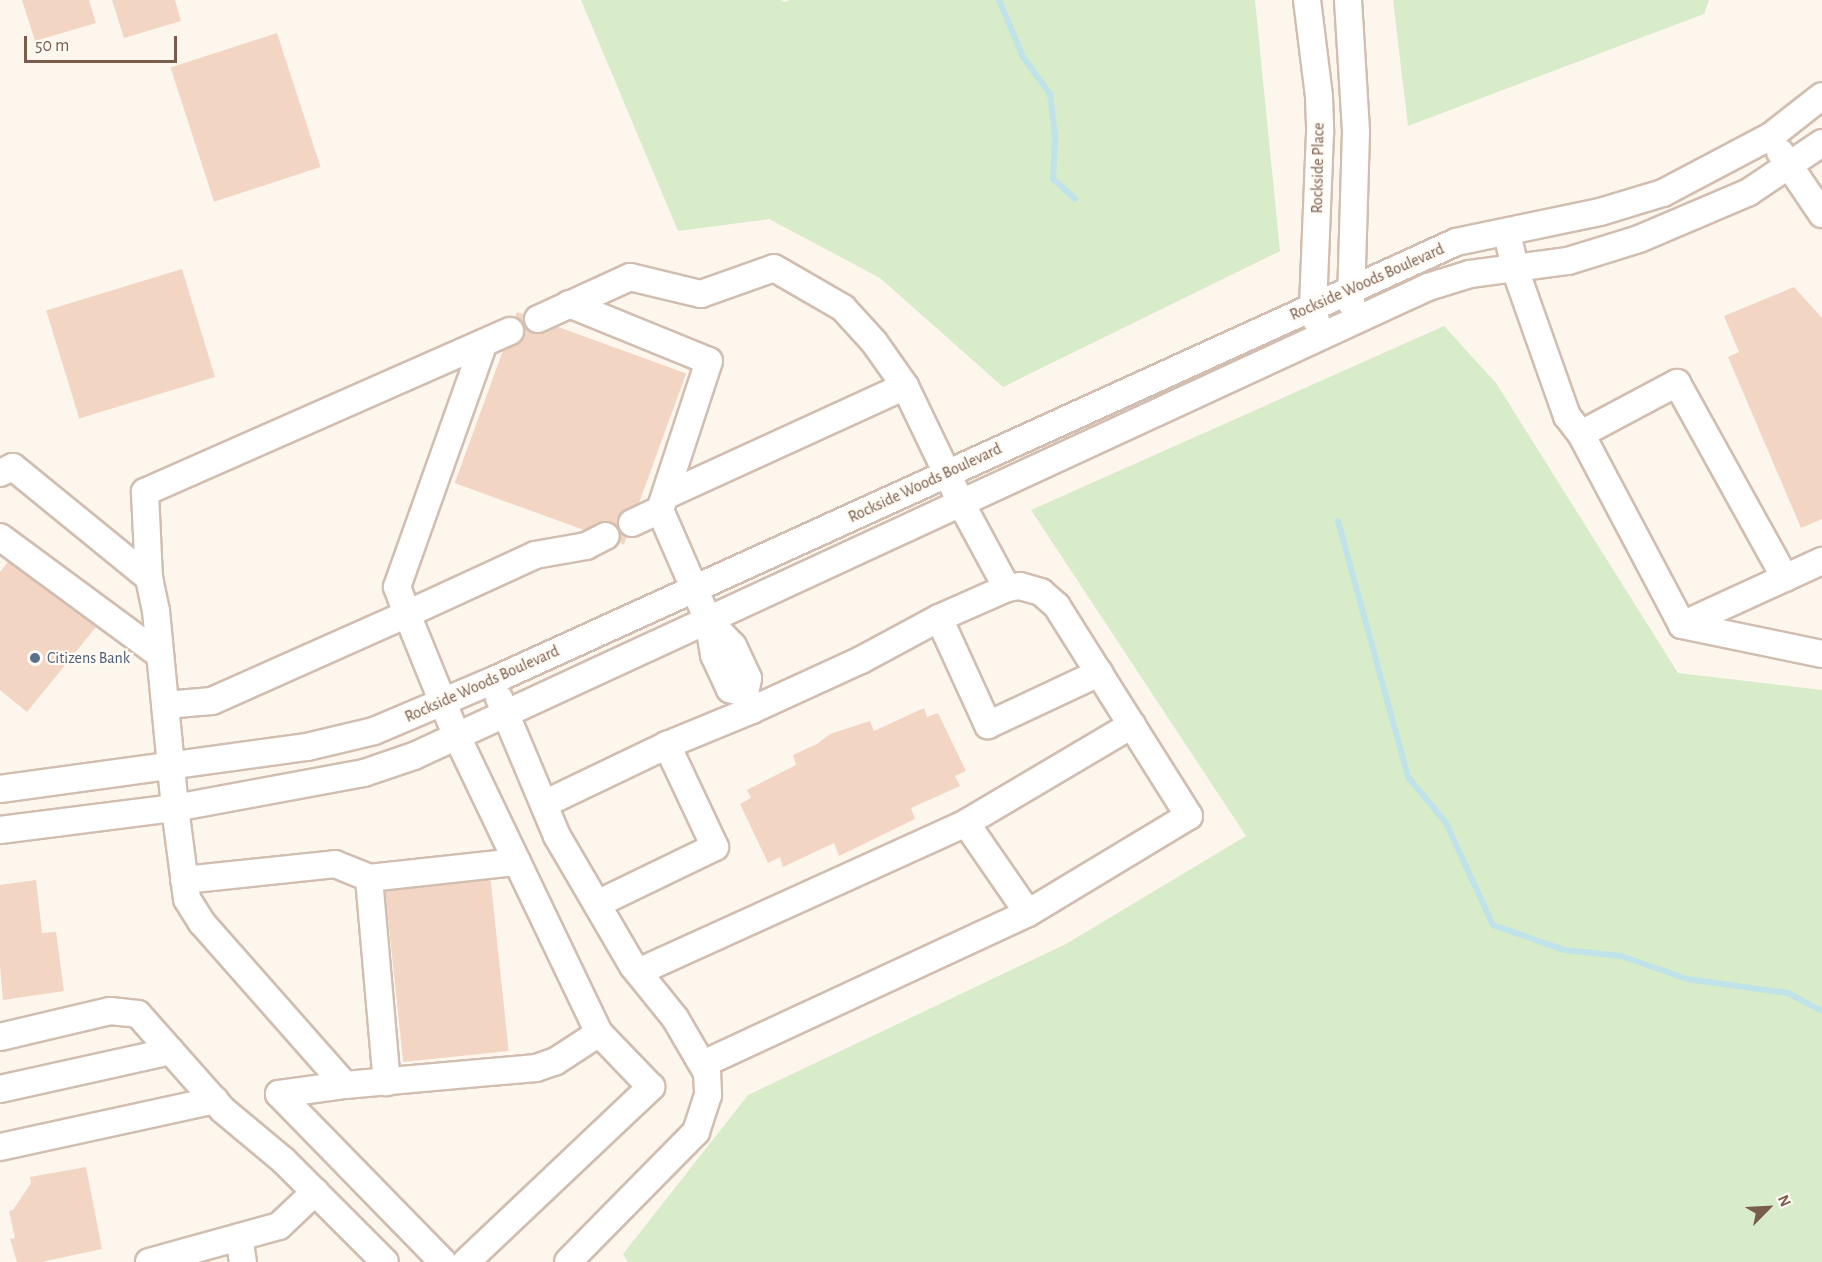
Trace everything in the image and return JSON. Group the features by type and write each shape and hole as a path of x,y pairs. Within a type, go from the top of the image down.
{"street":[{"name":"Rockside Place","path":"1307,0 1317,77 1320,133 1313,306 1319,337"},
{"path":"1348,0 1356,132 1350,289 1352,324"},
{"name":"Rockside Woods Boulevard","path":"0,789 307,747 374,731 492,681 1455,242 1600,212 1663,193 1771,136 1822,96"},
{"path":"1771,136 1789,167 1822,214"},
{"name":"Rockside Woods Boulevard","path":"0,830 174,808 364,773 414,756 1428,287 1470,274 1568,261 1639,239 1749,192 1822,143"},
{"path":"1507,233 1515,269 1567,416 1581,434 1682,625"},
{"path":"538,319 630,277 700,294 774,268 843,308 874,342 905,386 961,503 1007,588"},
{"path":"569,304 709,361 662,503 708,620 714,655 730,689 748,702"},
{"path":"345,1085 202,923 187,898 174,808 160,655 149,578 145,492 510,331"},
{"path":"466,1262 651,1088 599,1033 457,737 397,587 484,343"},
{"path":"1581,434 1677,383 1785,578"},
{"path":"632,524 662,503 905,386"},
{"path":"0,473 13,467 149,578"},
{"path":"165,705 212,701 535,555 586,546 606,536"},
{"path":"0,537 160,655"},
{"path":"1682,625 1822,561"},
{"path":"544,804 668,745 748,702 861,660 939,618 1007,588 1020,586 1041,591 1057,606 1190,816 1028,913 703,1064"},
{"path":"939,618 988,725 1099,673"},
{"path":"1682,625 1822,654"},
{"path":"492,681 557,836 638,972 675,1018 707,1072 708,1095 696,1132 568,1262"},
{"path":"638,972 966,823 1132,725"},
{"path":"597,904 715,847 668,745"},
{"path":"966,823 1028,913"},
{"path":"184,880 335,864 369,878 517,862"},
{"path":"369,878 387,1082"},
{"path":"0,1037 110,1011 138,1014 215,1100 315,1192 385,1262"},
{"path":"443,1262 279,1094 345,1085 536,1068 556,1061 599,1033"},
{"path":"0,1089 171,1052"},
{"path":"0,1147 215,1100"},
{"path":"149,1262 279,1226 315,1192"},
{"path":"238,1237 243,1262"}],"green space":[{"path":"581,0 781,0 784,2 790,0 1255,0 1280,251 1003,387 880,278 769,219 678,231"},
{"path":"1393,0 1709,0 1704,14 1408,126"},
{"path":"1444,326 1496,383 1678,673 1822,690 1822,1262 628,1262 623,1254 748,1095 1066,944 1246,836 1031,510"}],"building":[{"path":"22,0 89,0 96,23 35,41"},
{"path":"112,0 175,0 181,21 124,38"},
{"path":"277,33 321,167 214,202 170,68"},
{"path":"182,269 215,377 79,419 46,311"},
{"path":"1794,287 1822,318 1822,519 1801,528 1728,357 1739,352 1724,316"},
{"path":"517,312 686,374 624,545 455,483"},
{"name":"Citizens Bank","path":"12,557 96,627 27,712 0,690 0,572"},
{"path":"924,708 927,717 938,713 966,771 955,776 960,786 911,808 915,819 839,856 834,843 783,867 780,857 768,863 740,804 751,798 747,790 796,765 793,755 817,744 830,734 870,721 874,731"},
{"path":"490,874 509,1051 403,1062 385,885"},
{"path":"36,880 42,933 56,932 64,991 3,1000 0,966 0,885"},
{"path":"86,1167 102,1249 41,1262 17,1262 10,1239 15,1238 9,1211 13,1210 31,1183 30,1177"}],"waterway":[{"path":"999,0 1023,57 1050,94 1055,136 1053,179 1075,199"},
{"path":"1338,521 1408,777 1446,823 1493,925 1564,950 1621,956 1687,979 1788,993 1822,1011"}],"place":[{"name":"Citizens Bank","path":"35,658"}]}
